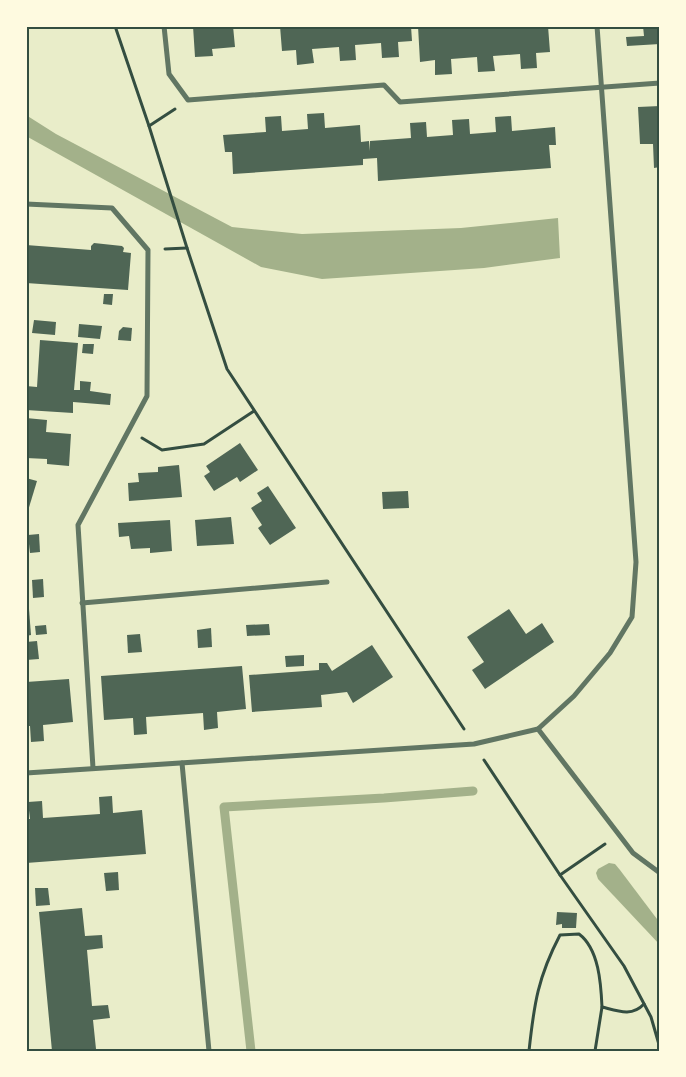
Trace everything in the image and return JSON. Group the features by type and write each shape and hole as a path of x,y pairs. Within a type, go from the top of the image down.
{"street":[{"path":"164,26 169,74 188,100 384,85 400,102 660,83"},
{"path":"26,774 93,768 474,744 538,729 574,696 610,654 632,617 636,562 597,26"},
{"path":"26,204 112,208 148,250 147,396 78,525 93,768"},
{"path":"82,603 327,582"},
{"path":"538,729 633,853 660,873"},
{"path":"182,763 209,1051"}],"path":[{"path":"115,26 227,369 560,874 624,966 651,1017 660,1048"},
{"path":"149,126 188,100"},
{"path":"148,250 187,248"},
{"path":"129,430 162,450 204,444 254,411"},
{"path":"560,874 619,835"},
{"path":"529,1051 535,1002 547,962 560,935 579,934 585,938 595,960 602,993 602,1007 595,1051"},
{"path":"602,1007 622,1012 632,1012 639,1010 644,1004"}],"shaded area":[{"path":"26,115 56,134 232,227 302,234 461,228 558,218 560,258 484,268 322,279 261,267 26,136"},
{"path":"609,863 615,864 660,923 660,945 598,879 596,873 598,869"}],"building":[{"path":"193,26 233,26 235,47 212,49 213,56 195,57"},
{"path":"280,26 411,26 412,41 398,42 399,57 382,58 381,43 355,45 356,60 340,61 339,47 312,49 314,63 297,65 296,50 282,51"},
{"path":"418,26 548,26 550,52 536,53 537,68 521,69 520,54 493,56 495,71 478,72 477,57 451,59 452,74 435,75 435,60 420,62"},
{"path":"643,26 660,26 660,44 627,46 626,37 644,36"},
{"path":"660,106 660,167 654,168 653,144 640,144 638,107"},
{"path":"324,113 325,128 360,125 361,142 369,141 369,151 370,141 411,138 410,123 426,122 427,137 453,135 452,120 469,119 470,134 496,132 495,117 511,116 512,131 555,127 556,145 549,145 551,168 378,181 377,158 363,159 363,165 233,174 232,152 225,152 223,135 266,132 265,117 281,116 282,131 308,129 307,114"},
{"path":"94,243 122,246 124,248 123,252 131,253 128,290 26,283 26,245 91,250 91,246"},
{"path":"104,294 113,294 112,305 103,304"},
{"path":"34,320 56,322 55,335 32,333"},
{"path":"79,324 102,326 100,339 78,337"},
{"path":"123,327 132,328 131,341 118,340 119,331"},
{"path":"40,340 78,343 74,390 80,390 80,381 91,382 90,391 111,394 110,405 73,402 73,413 26,410 26,386 37,387"},
{"path":"83,344 94,344 93,354 82,353"},
{"path":"26,418 47,420 46,432 71,434 69,466 47,464 47,459 26,458"},
{"path":"240,443 258,470 240,482 237,477 214,491 204,476 210,472 206,466"},
{"path":"179,465 182,497 129,501 128,483 139,482 138,473 158,472 158,467"},
{"path":"26,478 37,481 27,514 26,514"},
{"path":"268,486 296,528 270,545 258,528 262,525 251,508 262,501 257,493"},
{"path":"408,491 409,508 383,509 382,492"},
{"path":"231,517 234,544 197,546 195,520"},
{"path":"170,520 172,551 150,553 150,548 131,549 129,536 119,537 118,523"},
{"path":"39,534 40,552 30,553 28,535"},
{"path":"43,579 44,597 33,598 32,580"},
{"path":"26,596 28,596 31,635 26,636"},
{"path":"509,609 526,634 542,623 554,642 485,689 472,670 484,662 467,637"},
{"path":"269,624 270,635 247,636 246,625"},
{"path":"46,625 47,634 36,635 35,626"},
{"path":"211,628 212,647 198,648 197,630"},
{"path":"140,634 142,652 128,653 127,635"},
{"path":"37,641 39,659 26,660 26,642"},
{"path":"372,645 393,677 353,703 347,692 321,695 322,707 252,712 249,675 319,670 319,663 327,663 332,671"},
{"path":"304,655 304,666 286,667 285,656"},
{"path":"242,666 246,709 217,712 218,728 204,730 203,713 146,717 147,734 134,735 133,718 104,720 101,676"},
{"path":"69,679 73,722 43,725 44,741 31,742 30,726 26,726 26,682"},
{"path":"112,796 113,813 142,810 146,854 26,863 26,819 30,819 28,802 42,801 43,818 100,814 99,797"},
{"path":"118,872 119,890 106,891 104,873"},
{"path":"35,888 48,888 50,905 36,906"},
{"path":"82,908 85,936 102,935 103,948 87,950 92,1006 108,1005 110,1018 93,1020 96,1049 52,1051 39,912"},
{"path":"557,912 577,913 576,928 562,928 562,924 556,925"}],"waterway":[{"path":"251,1051 224,807 473,791"}]}
